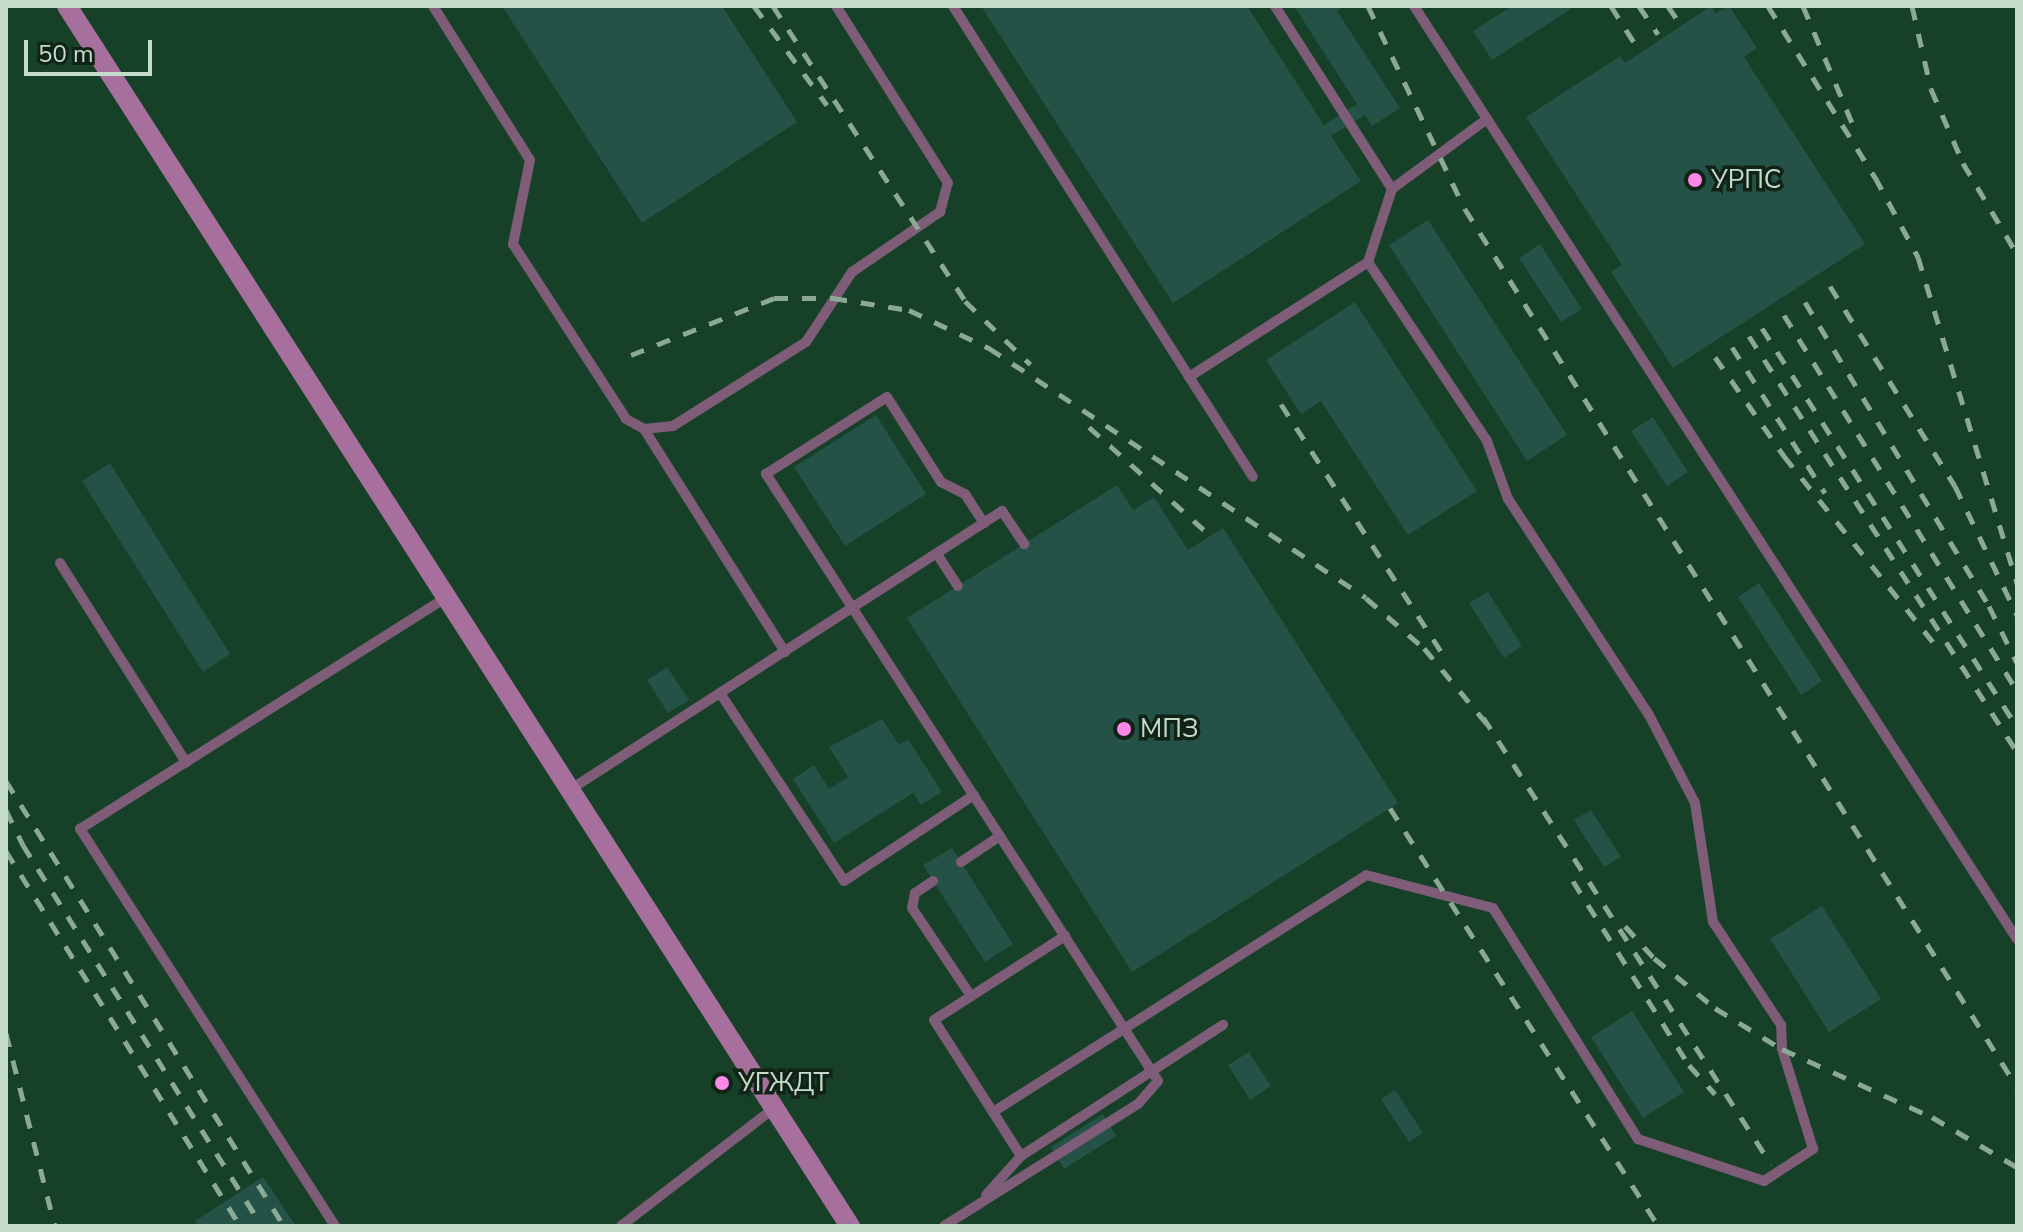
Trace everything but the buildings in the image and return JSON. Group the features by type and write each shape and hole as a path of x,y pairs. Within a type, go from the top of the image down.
{"street":[{"path":"67,6 850,1226"}],"lane":[{"path":"433,6 530,160 513,244 626,419 644,429 785,652"},
{"path":"644,429 673,426 806,342 852,272 940,212 948,183 836,6"},
{"path":"953,6 1253,477"},
{"path":"1275,6 1392,189"},
{"path":"1414,6 2017,939"},
{"path":"1189,377 1368,262 1392,189 1487,119"},
{"path":"993,1112 1366,875 1493,908 1638,1139 1764,1181 1813,1149 1782,1049 1781,1025 1713,922 1695,803 1649,715 1508,499 1487,441 1368,262"},
{"path":"944,1226 1138,1104 1158,1081 766,474 887,397 941,482 965,494 984,523"},
{"path":"571,789 1002,511 1024,544"},
{"path":"937,554 958,586"},
{"path":"60,563 186,762"},
{"path":"335,1226 80,829 448,596"},
{"path":"720,693 844,881 974,795"},
{"path":"961,862 1000,836"},
{"path":"933,881 915,893 912,908 971,996"},
{"path":"1021,1156 934,1020 1065,936"},
{"path":"976,1206 1021,1156 1223,1025"},
{"path":"621,1226 774,1108"}],"railway":[{"path":"754,6 827,105"},
{"path":"773,6 965,301 1030,364"},
{"path":"1368,6 1465,209 2017,1087"},
{"path":"1611,6 1637,47"},
{"path":"1639,6 1658,34"},
{"path":"1668,6 1678,21"},
{"path":"1768,6 1875,177 1918,257 2017,583"},
{"path":"1803,6 1853,125"},
{"path":"1912,6 1931,89 1963,163 2017,254"},
{"path":"1830,286 1955,486 2017,615"},
{"path":"631,355 774,298 833,298 909,310 989,348 1366,598 1424,648 1487,724"},
{"path":"1805,302 1989,606 2017,663"},
{"path":"1784,315 2017,691"},
{"path":"1762,328 2017,727"},
{"path":"1749,336 2017,752"},
{"path":"1732,347 1825,493"},
{"path":"1715,357 1784,456 1941,652"},
{"path":"1281,404 1446,659"},
{"path":"1089,427 1211,536"},
{"path":"1483,717 1771,1164"},
{"path":"6,781 284,1226"},
{"path":"1390,808 1658,1226"},
{"path":"6,810 23,845 262,1226"},
{"path":"6,851 240,1226"},
{"path":"1573,881 1689,1065 1715,1094"},
{"path":"1625,926 1654,958 1715,1008 1782,1049 1932,1117 2017,1167"},
{"path":"6,1033 55,1226"}],"place":[{"name":"УРПС","path":"1695,180"},
{"name":"МПЗ","path":"1124,729"},
{"name":"УГЖДТ","path":"722,1083"}]}
